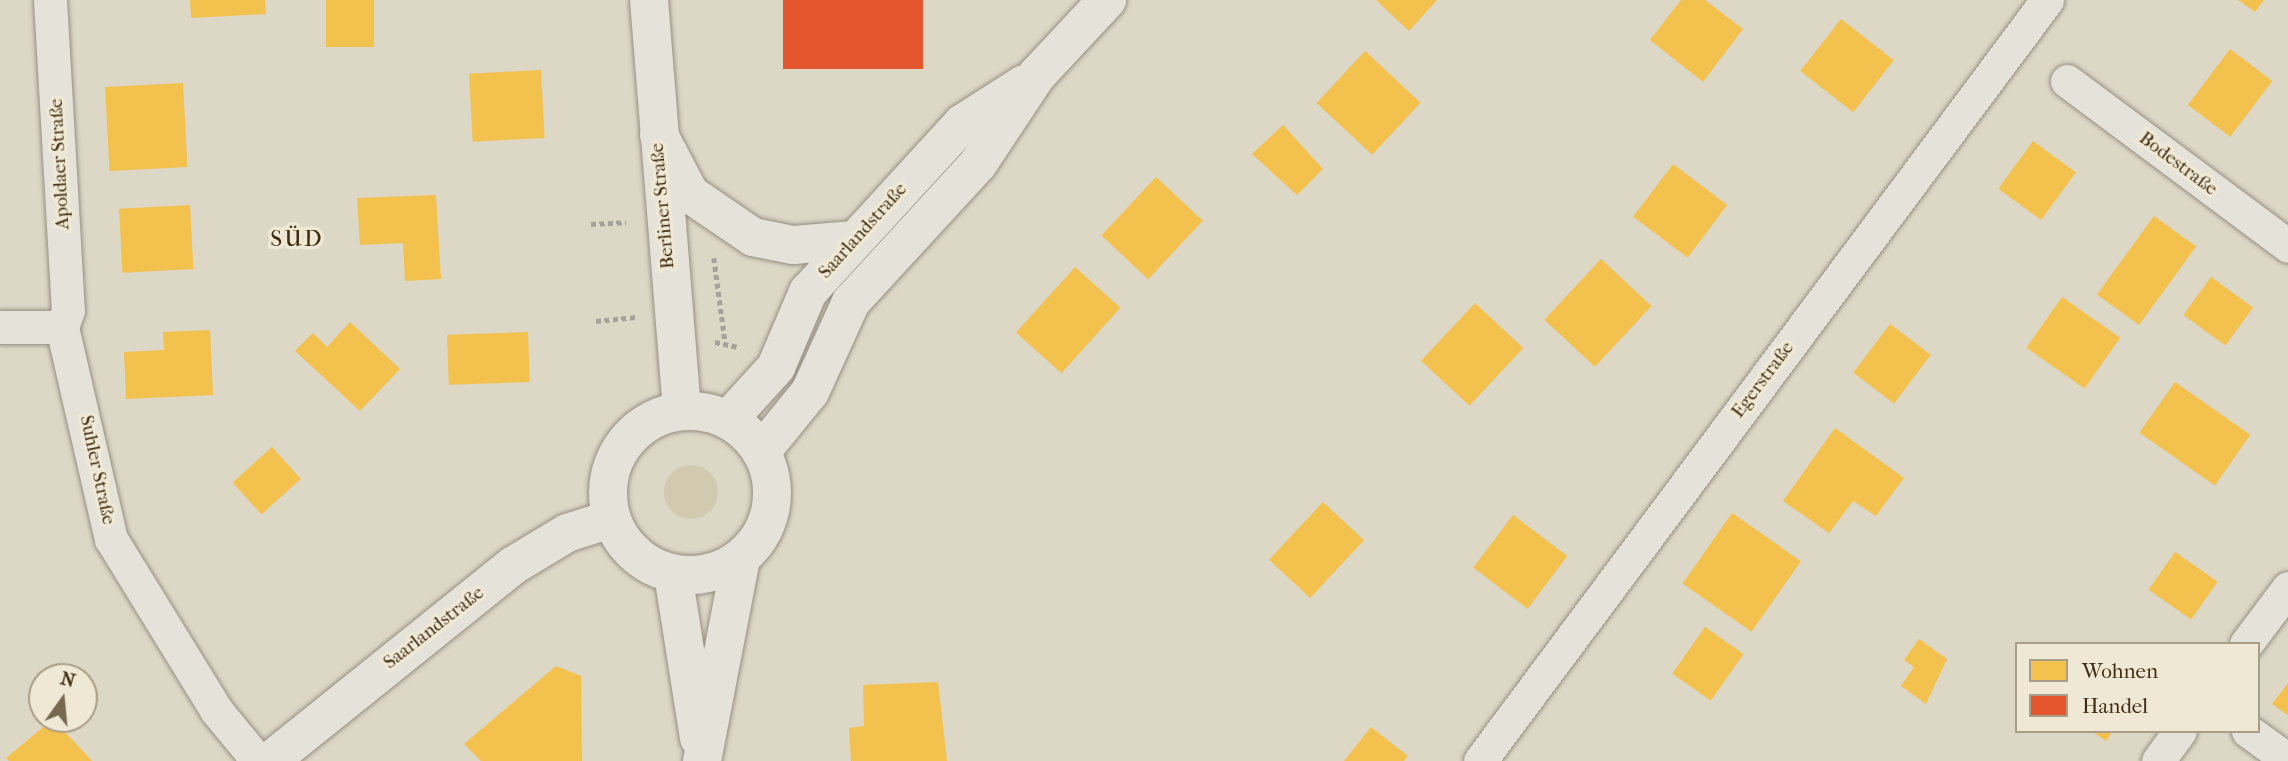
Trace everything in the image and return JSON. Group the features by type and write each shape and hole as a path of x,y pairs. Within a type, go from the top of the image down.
{"street":[{"name":"Apoldaer Straße","path":"50,0 68,310 62,327"},
{"name":"Berliner Straße","path":"649,0 657,132 682,411"},
{"name":"Saarlandstraße","path":"761,452 810,392 851,302 978,164 1037,75 1107,0"},
{"name":"Egerstraße","path":"1480,761 2047,0"},
{"name":"Saarlandstraße","path":"727,420 776,367 808,292 963,123 1037,75"},
{"name":"Bodestraße","path":"2067,81 2288,246"},
{"path":"657,132 690,194 716,217 753,237 793,245 855,240"},
{"path":"0,327 62,327"},
{"name":"Suhler Straße","path":"62,327 111,539 216,710 258,761"},
{"path":"682,411 727,420 761,452 770,474 771,509 757,541 741,559 697,576 673,574 635,554 611,519 607,494 621,448 658,417 682,411"},
{"name":"Saarlandstraße","path":"270,761 514,565 559,537 611,519"},
{"path":"702,757 741,559"},
{"path":"673,574 702,757"},
{"path":"2248,642 2288,588"},
{"path":"2158,761 2179,733"},
{"path":"2251,733 2288,760"}],"path":[{"path":"591,224 630,221"},
{"path":"713,253 725,340"},
{"path":"596,321 636,317"}],"shaded area":[{"path":"691,465 710,473 718,492 710,511 691,519 672,511 664,492 672,473"}],"building: Wohnen":[{"path":"190,0 265,0 266,14 191,18"},
{"path":"326,0 374,0 374,47 326,47"},
{"path":"1376,0 1437,0 1409,31"},
{"path":"1681,0 1705,0 1743,29 1703,82 1650,40"},
{"path":"2238,0 2264,0 2255,12"},
{"path":"1841,19 1894,60 1853,112 1800,71"},
{"path":"2230,49 2272,81 2230,137 2188,105"},
{"path":"1365,51 1421,103 1372,155 1317,103"},
{"path":"541,70 545,138 473,142 469,74"},
{"path":"183,83 187,167 110,171 105,87"},
{"path":"1283,125 1323,169 1297,195 1252,154"},
{"path":"2033,141 2076,172 2041,220 1998,189"},
{"path":"1673,164 1727,205 1688,258 1633,217"},
{"path":"1156,177 1203,221 1148,279 1101,236"},
{"path":"436,195 441,279 405,281 403,243 360,245 357,198"},
{"path":"190,205 193,269 122,273 119,209"},
{"path":"2154,216 2196,247 2139,325 2097,294"},
{"path":"1601,259 1651,306 1595,367 1544,320"},
{"path":"1075,267 1120,308 1061,373 1016,332"},
{"path":"2211,277 2253,308 2225,346 2183,315"},
{"path":"2062,297 2120,338 2085,389 2026,348"},
{"path":"1475,303 1523,348 1469,406 1421,361"},
{"path":"350,322 400,369 360,411 295,351 313,333 327,347"},
{"path":"1890,324 1931,355 1894,403 1853,373"},
{"path":"210,330 213,395 126,399 124,352 164,350 163,332"},
{"path":"528,332 530,382 449,385 447,335"},
{"path":"2175,382 2250,435 2215,486 2139,433"},
{"path":"1835,428 1904,478 1876,516 1853,501 1829,533 1783,501"},
{"path":"272,447 301,479 261,514 233,482"},
{"path":"1323,502 1364,540 1310,598 1269,560"},
{"path":"1732,513 1801,561 1751,632 1683,583"},
{"path":"1513,515 1567,556 1528,609 1473,568"},
{"path":"2175,552 2218,582 2191,620 2149,590"},
{"path":"1705,627 1744,654 1711,701 1672,674"},
{"path":"1919,639 1947,659 1926,704 1901,686 1914,667 1904,660"},
{"path":"556,666 581,676 582,761 481,761 464,744"},
{"path":"938,682 947,761 851,761 849,728 864,726 863,685"},
{"path":"2288,683 2288,715 2272,704"},
{"path":"1371,727 1408,756 1404,761 1344,761"},
{"path":"36,733 66,733 92,761 9,761 6,758"},
{"path":"2095,733 2112,733 2106,741"}],"building: Handel":[{"path":"783,0 923,0 923,69 783,69"}],"district":[{"name":"SÜD","path":"297,239"}]}
